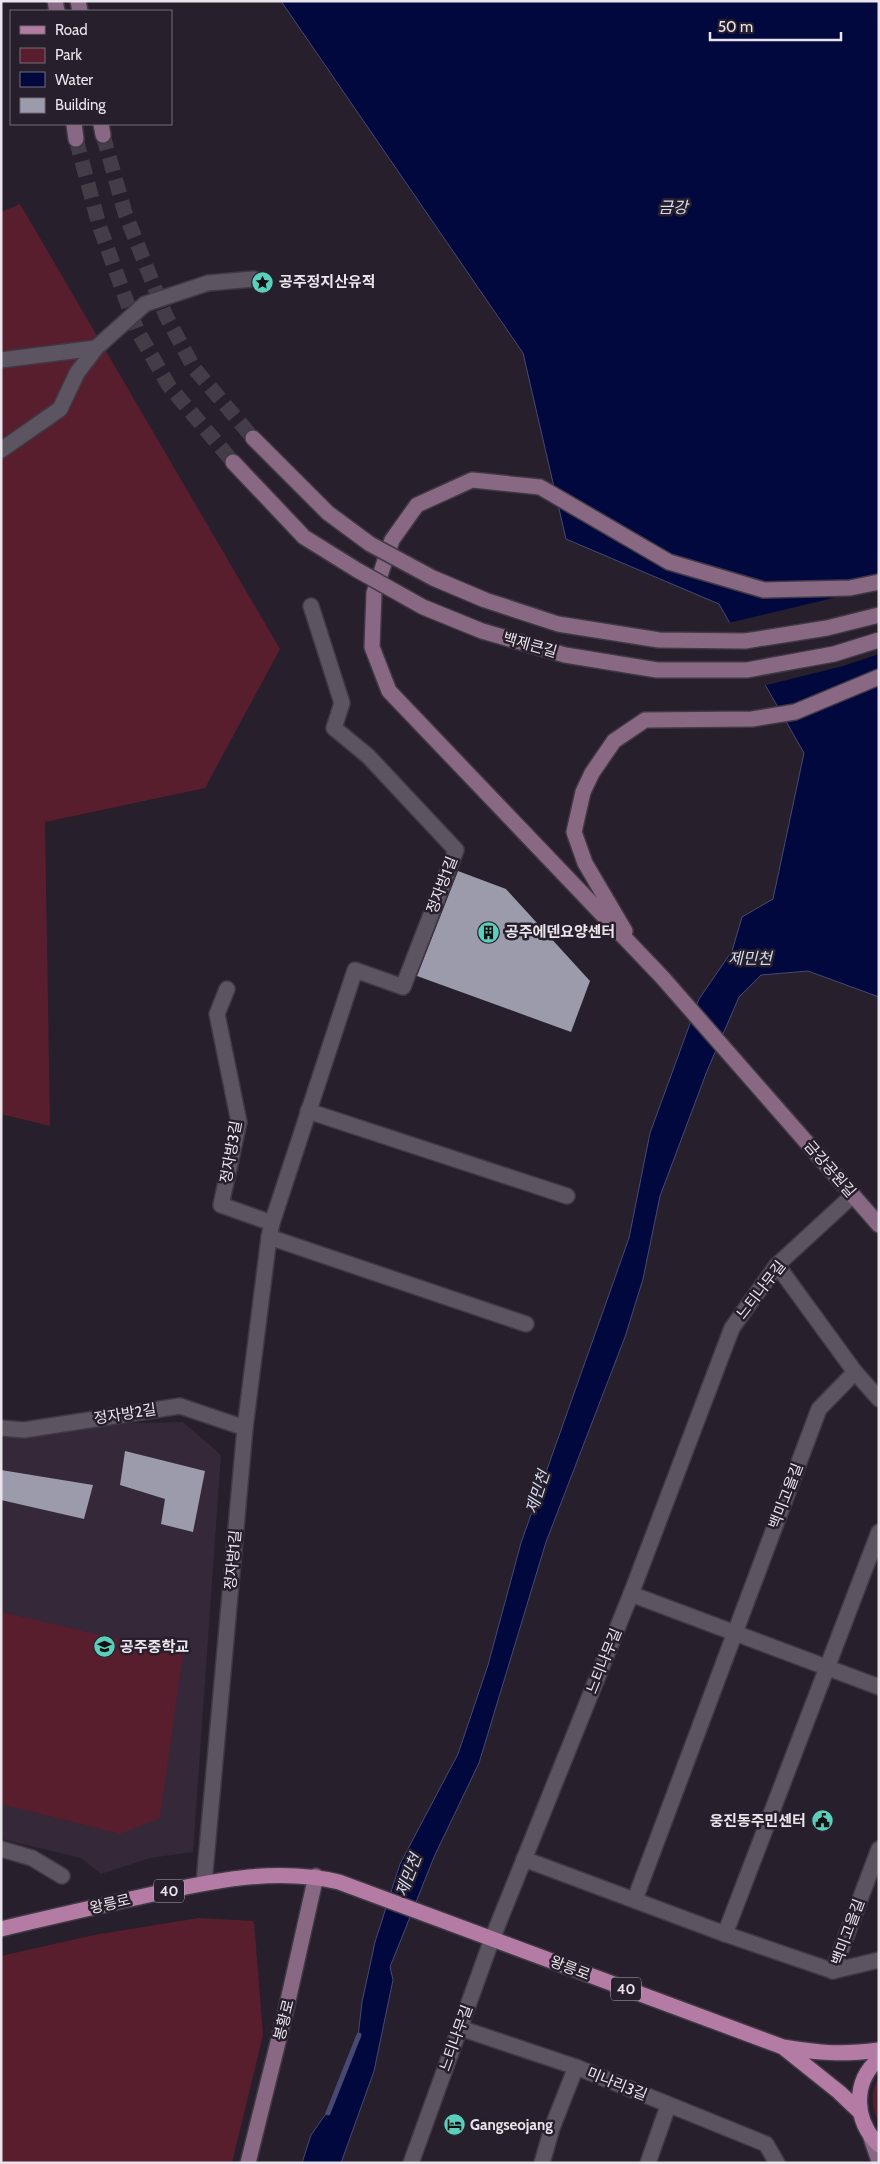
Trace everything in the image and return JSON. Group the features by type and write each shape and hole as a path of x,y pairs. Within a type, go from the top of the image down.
{"main road":[{"name":"백제큰길","path":"253,438 328,513 370,544 433,578 485,600 558,624 659,640 746,641 827,628 879,615"},
{"name":"백제큰길","path":"233,462 304,537 357,570 423,607 482,631 565,655 657,670 747,670 834,654 879,640"},
{"path":"638,953 389,691 372,646 374,593 392,540 417,505 472,480 540,487 670,562 764,590 850,588 879,582"},
{"path":"638,953 585,864 574,832 583,792 592,773 614,741 645,720 752,719 795,712 879,676"},
{"name":"금강공원길","path":"638,953 662,977 879,1225"},
{"name":"왕릉로","path":"1,1929 204,1883 262,1875 316,1876 339,1882 783,2047"},
{"name":"봉황로","path":"248,2163 286,2014 316,1876"},
{"name":"40","path":"783,2047 829,2054 879,2050"},
{"name":"40","path":"783,2047 860,2112"},
{"name":"40","path":"875,2141 864,2125 860,2112 859,2095 864,2078 879,2059"},
{"path":"875,2141 879,2161"}],"street":[{"path":"1,450 60,409 77,373 96,348 145,304 208,283 254,279"},
{"path":"1,360 96,348"},
{"name":"정자방1길","path":"204,1883 245,1428 271,1230 355,970 403,987 456,850 368,756 334,728 342,704 311,606"},
{"name":"정자방3길","path":"227,989 217,1014 239,1122 221,1205 271,1230"},
{"path":"308,1112 568,1196"},
{"name":"느티나무길","path":"411,2163 492,1939 631,1594 732,1328 777,1265 853,1195"},
{"path":"271,1230 526,1324"},
{"path":"777,1265 856,1372 879,1399"},
{"name":"백미고을길","path":"635,1899 819,1409 856,1372"},
{"name":"정자방2길","path":"1,1428 24,1430 180,1406 245,1428"},
{"path":"725,1934 879,1532"},
{"path":"631,1594 879,1687"},
{"path":"1,1849 32,1858 62,1876"},
{"name":"백미고을길","path":"833,1971 879,1849"},
{"path":"524,1859 725,1934 833,1971"},
{"name":"백미고을길","path":"833,1971 879,1960"},
{"path":"460,2028 576,2067"},
{"name":"미나리3길","path":"542,2163 552,2128 576,2067 668,2106 766,2144 777,2163"},
{"path":"648,2163 668,2106"}],"shaded area":[{"name":"공주중학교","path":"183,1422 221,1455 193,1852 150,1858 101,1874 81,1858 1,1839 1,1426"}],"green space":[{"path":"20,204 280,649 205,788 45,822 50,1126 1,1114 1,212"},
{"path":"1,1612 183,1654 160,1818 120,1834 1,1804"},
{"path":"199,1918 254,1921 263,2035 232,2163 1,2163 1,1956 94,1935"},
{"path":"879,2077 879,2123 874,2111 873,2094"}],"water":[{"name":"금강","path":"281,1 879,1 879,997 808,971 761,975 739,997 707,1071 660,1196 643,1279 625,1337 546,1542 479,1763 434,1857 390,1967 393,1980 374,2071 341,2163 302,2163 311,2135 330,2108 358,2037 362,2002 375,1942 400,1864 458,1754 488,1665 521,1543 629,1238 650,1133 699,999 732,951 742,917 773,899 804,753 719,604 566,539 523,353"}],"pier":[{"path":"879,582 879,654 843,666 763,686 728,623 829,599"}],"building":[{"name":"공주에덴요양센터","path":"458,871 506,889 590,981 571,1032 417,976"},
{"path":"125,1451 205,1471 193,1532 161,1524 165,1499 120,1485"},
{"path":"1,1470 93,1485 84,1519 1,1500"}],"waterway":[{"name":"제민천","path":"328,2113 359,2035"}],"tunnel":[{"path":"103,135 125,213 166,316 194,368 253,438"},
{"path":"76,139 99,225 137,330 169,386 233,462"}],"place":[{"name":"공주정지산유적","path":"263,282"},
{"name":"공주에덴요양센터","path":"489,932"},
{"name":"공주중학교","path":"104,1647"},
{"name":"웅진동주민센터","path":"822,1821"},
{"name":"Gangseojang","path":"454,2125"}]}
